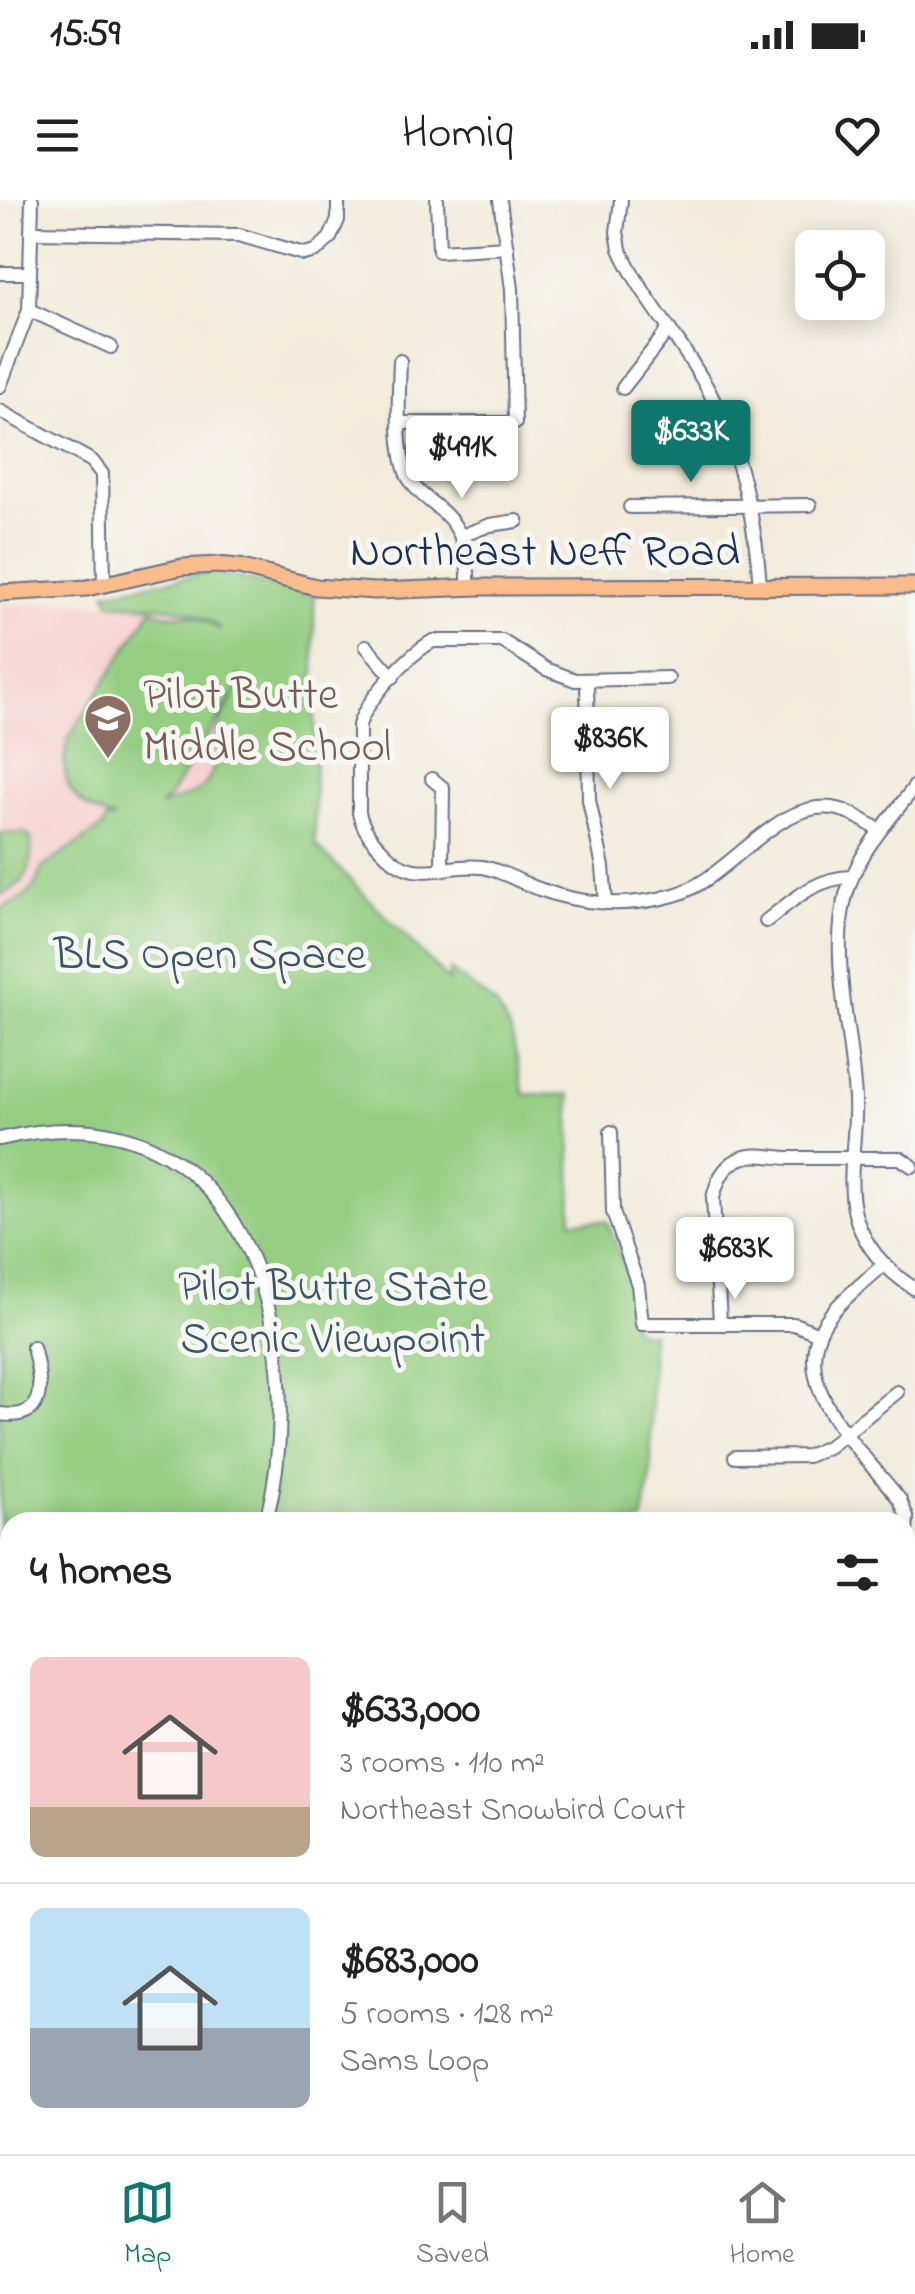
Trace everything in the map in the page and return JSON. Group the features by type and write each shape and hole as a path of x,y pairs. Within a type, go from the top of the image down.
{"main road":[{"name":"Northeast Neff Road","path":"0,593 56,592 217,565 344,590 915,586"}],"street":[{"path":"0,386 30,310 32,200"},
{"path":"31,232 239,234 304,254 316,252 330,238 338,220 338,200"},
{"path":"437,200 438,251 507,247"},
{"path":"401,423 515,423 512,289 500,200"},
{"path":"621,200 617,232 620,249 709,391 739,458 751,507 760,585"},
{"path":"0,273 30,273"},
{"path":"30,310 111,347"},
{"path":"623,388 670,329"},
{"path":"400,361 403,463 410,479 448,516 461,536 468,587"},
{"path":"0,411 92,461 102,474 104,584"},
{"path":"630,506 810,506"},
{"path":"461,536 490,525 517,522"},
{"path":"668,678 587,681 560,676 502,641 434,642 424,646 362,714 359,724 359,813 369,836 390,860 413,871 488,868 563,897 606,903 675,895 706,882 778,822 802,811 832,807 878,829"},
{"path":"366,646 393,677"},
{"path":"587,681 589,800 606,903"},
{"path":"432,779 443,788 442,870"},
{"path":"915,786 861,854 840,932 855,1102 855,1214 882,1266 915,1290"},
{"path":"766,921 806,890 839,877 852,877"},
{"path":"0,1140 38,1131 80,1131 119,1137 152,1148 182,1166 206,1185 230,1214 249,1249 262,1286 278,1355 276,1464 268,1512"},
{"path":"611,1132 614,1212 638,1285 642,1324 794,1324 819,1334"},
{"path":"720,1322 713,1198 721,1174 742,1157 758,1154 784,1158 900,1158 912,1166"},
{"path":"882,1266 831,1314 819,1334 813,1362 822,1402 900,1500 905,1512"},
{"path":"0,1414 23,1414 38,1400 40,1373 32,1347"},
{"path":"734,1457 807,1456 828,1446 897,1392"}],"shaded area":[{"name":"Pilot Butte Middle School","path":"81,602 152,607 213,622 234,646 240,675 237,694 219,726 214,768 202,788 187,800 170,802 147,815 106,820 103,827 49,866 26,896 0,909 0,604"}],"green space":[{"name":"Pilot Butte State Scenic Viewpoint","path":"212,572 314,595 315,844 449,981 450,970 495,1004 511,1031 524,1094 570,1095 572,1221 607,1221 631,1286 632,1326 639,1332 651,1333 651,1476 644,1512 0,1512 0,909 26,896 42,868 103,827 106,820 114,819 88,807 71,791 65,755 68,739 152,609 194,616 221,630 210,621 184,611 111,603 106,592","holes":["235,693 222,719 208,781 195,793 159,807"]},
{"path":"0,833 24,833 31,838 31,849 27,873 18,885 0,896"}],"place":[{"name":"Pilot Butte Middle School","path":"108,760"}],"park label":[{"name":"BLS Open Space","path":"210,952"}]}
